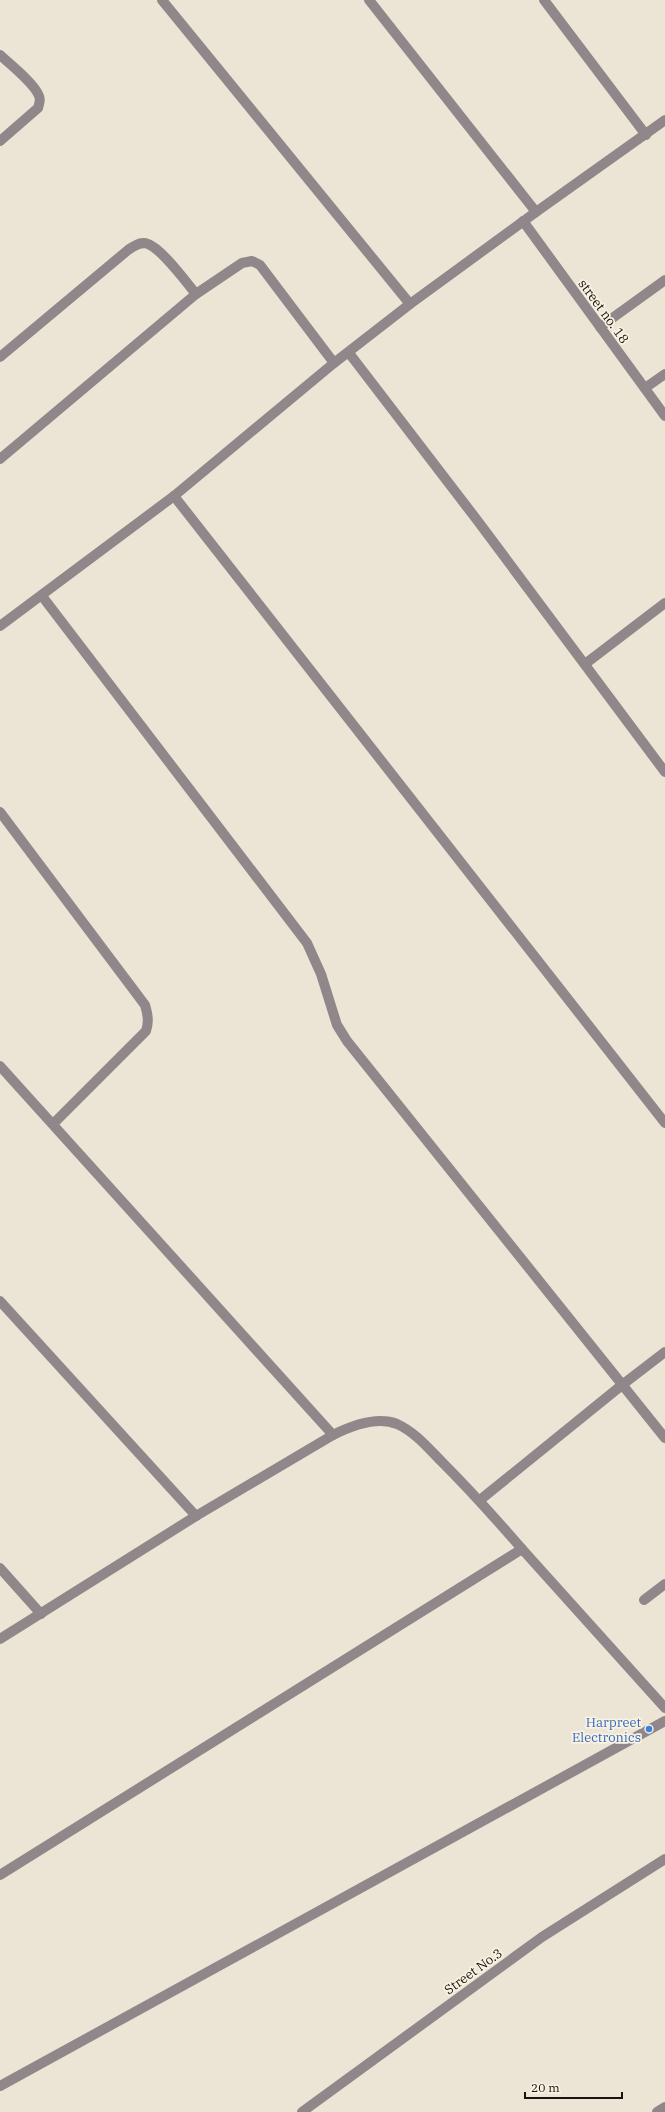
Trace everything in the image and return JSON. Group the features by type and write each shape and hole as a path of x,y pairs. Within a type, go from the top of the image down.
{"street":[{"path":"162,0 410,304"},
{"path":"369,0 536,212"},
{"path":"544,0 646,135"},
{"path":"0,55 34,88 39,95 40,101 38,108 0,141"},
{"path":"0,626 174,496 334,363 410,304 665,120"},
{"name":"street no. 18","path":"523,221 665,416"},
{"path":"0,357 128,250 138,244 147,244 157,250 196,294"},
{"path":"0,459 196,294 242,263 252,261 260,265 334,363"},
{"path":"600,327 665,280"},
{"path":"349,352 665,772"},
{"path":"645,388 665,374"},
{"path":"174,496 665,1123"},
{"path":"42,596 307,943 321,974 337,1025 347,1041 665,1438"},
{"path":"584,664 665,603"},
{"path":"0,812 145,1005 148,1016 146,1031 53,1124"},
{"path":"0,1066 332,1435"},
{"path":"0,1301 196,1516"},
{"path":"480,1500 665,1352"},
{"path":"0,1639 196,1516 332,1435 349,1427 380,1421 396,1424 415,1436 480,1500 665,1708"},
{"path":"0,1875 522,1549"},
{"path":"0,1568 41,1614"},
{"path":"644,1600 665,1584"},
{"path":"0,2086 665,1721"},
{"name":"Street No.3","path":"302,2112 542,1937 665,1860"},
{"path":"658,2112 665,2107"}],"place":[{"name":"Harpreet Electronics","path":"649,1729"}]}
